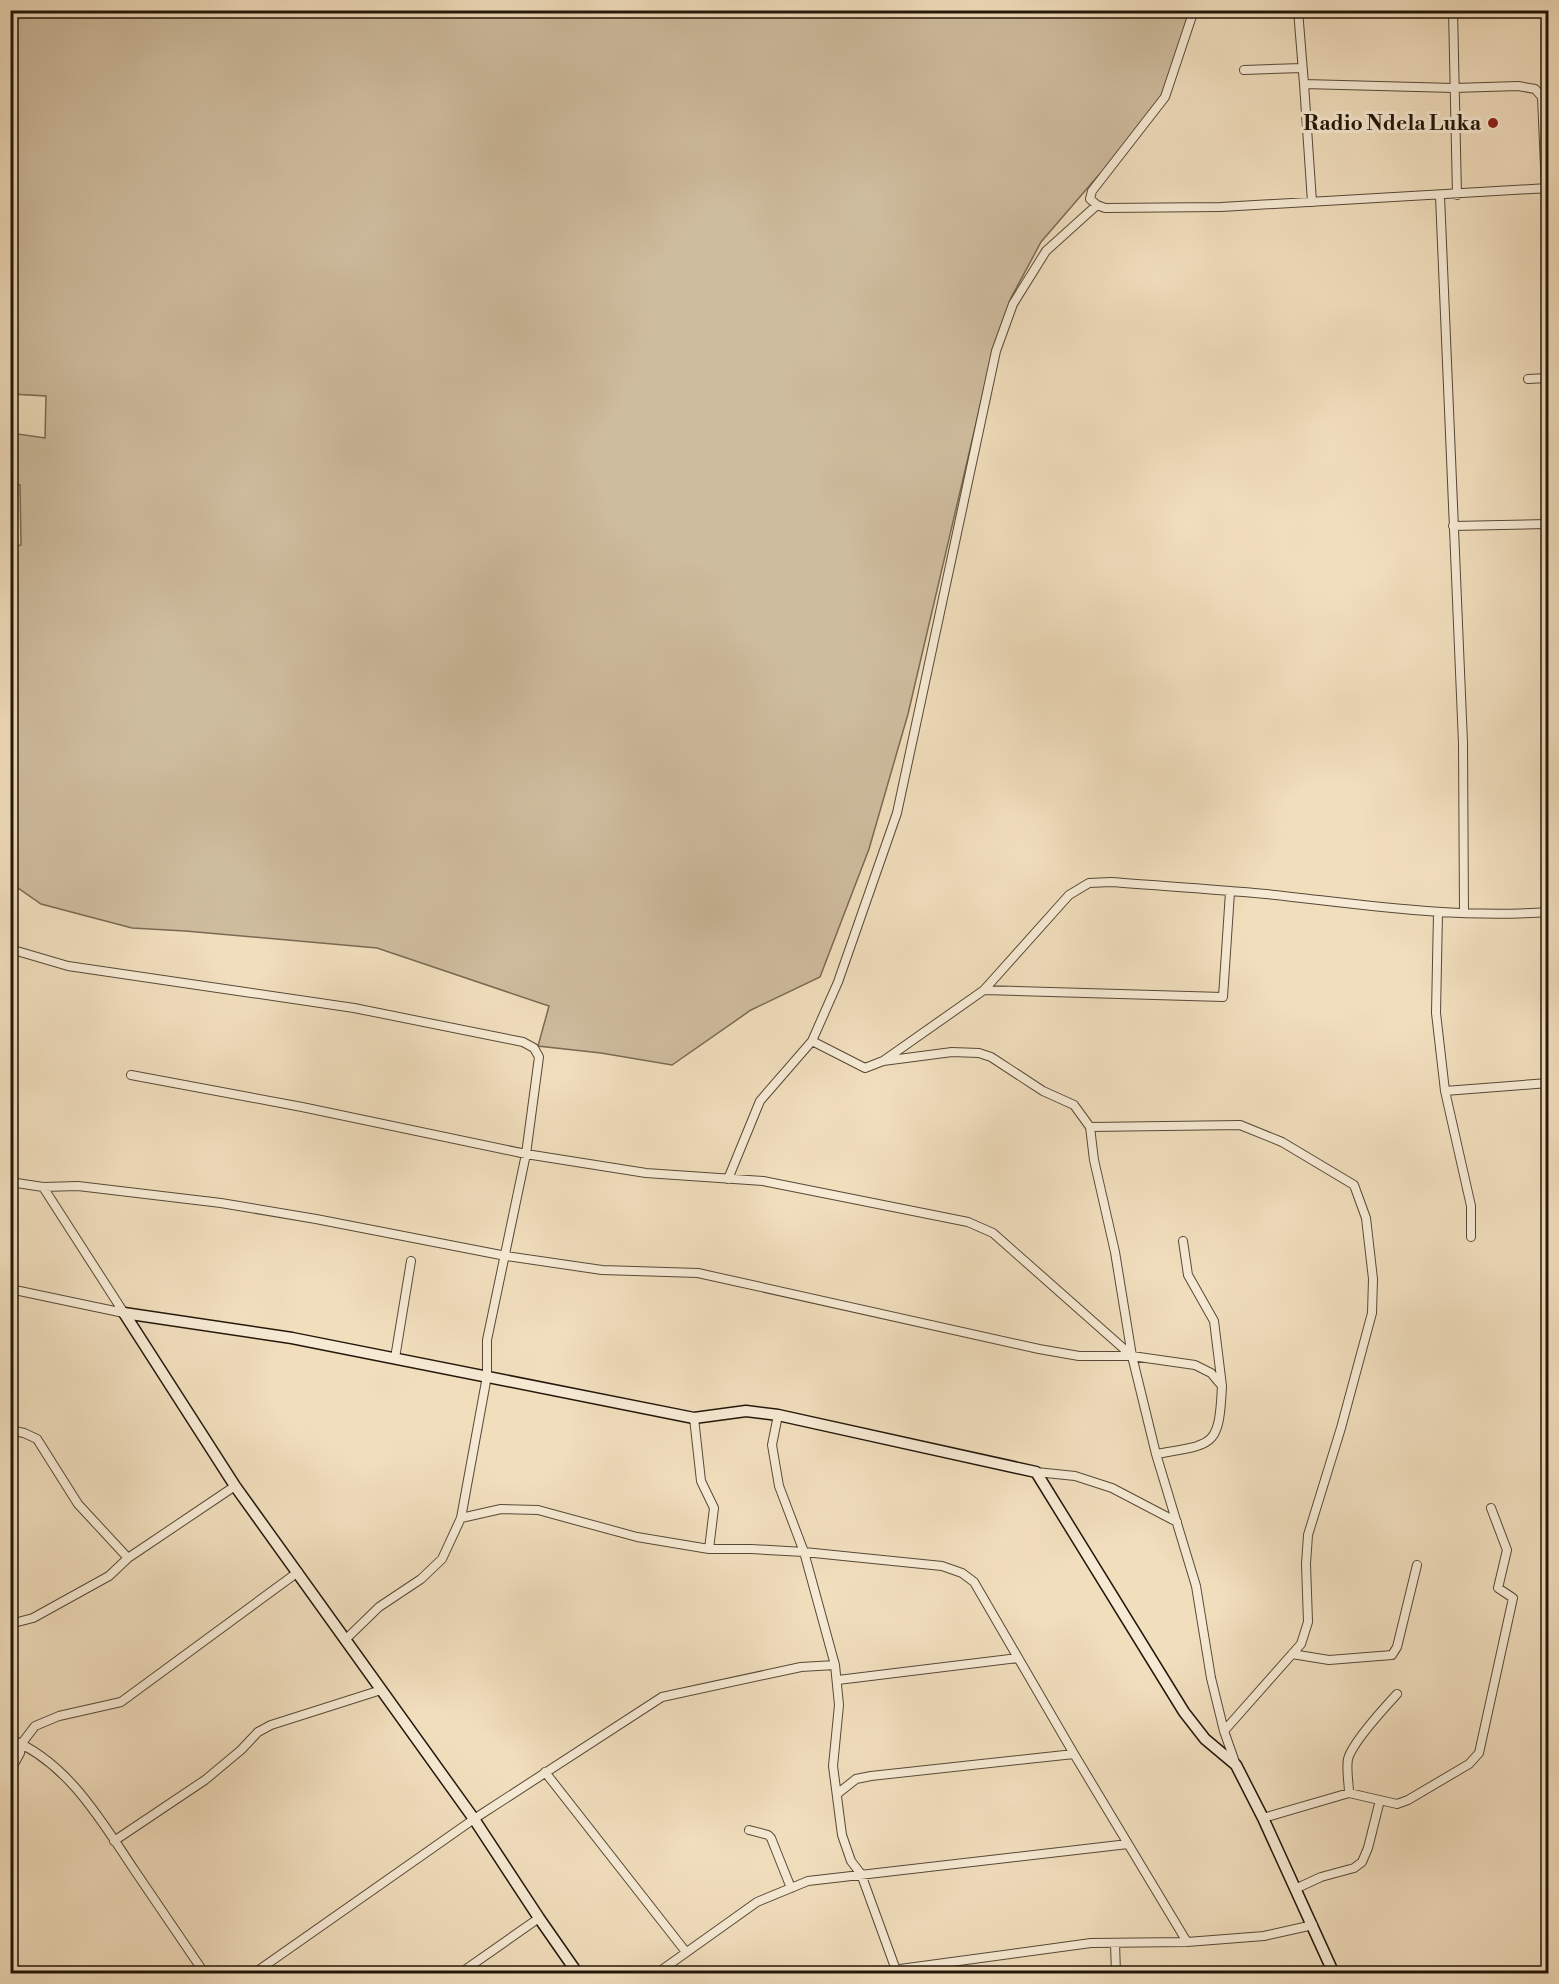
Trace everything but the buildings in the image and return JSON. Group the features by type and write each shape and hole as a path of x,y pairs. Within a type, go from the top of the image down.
{"street":[{"path":"1194,10 1166,97 1092,191 1090,199 1097,205 1105,208 1209,208 1547,188 1542,97 1535,89 1518,86 1454,88 1304,84"},
{"path":"1188,28 1201,10"},
{"path":"1298,10 1312,202"},
{"path":"1453,10 1457,195"},
{"path":"1244,70 1302,68"},
{"path":"1440,196 1463,753 1464,913"},
{"path":"728,1179 760,1101 812,1041 838,982 897,813 996,351 1014,304 1046,251 1097,205"},
{"path":"1528,380 1548,378"},
{"path":"1454,526 1548,524"},
{"path":"812,1041 866,1068 883,1061 984,990 1069,895 1089,883 1111,882 1230,892 1438,913 1548,912"},
{"path":"984,990 1223,997 1230,892"},
{"path":"1438,913 1436,1013 1444,1091 1471,1206 1470,1237"},
{"path":"10,949 68,966 354,1008 523,1042 534,1048 539,1057 526,1154 487,1340 487,1376 461,1518 442,1559 421,1579 379,1607 345,1640"},
{"path":"883,1061 952,1052 979,1053 991,1057 1043,1091 1074,1106 1090,1127 1094,1160 1115,1252 1132,1356 1156,1454 1196,1586 1211,1678 1224,1731 1236,1765 1263,1818 1334,1974"},
{"path":"131,1075 302,1107 526,1154 646,1173 763,1181 968,1222 993,1233 1132,1356"},
{"path":"1444,1091 1548,1083"},
{"path":"1090,1127 1240,1125 1282,1142 1354,1185 1366,1218 1373,1279 1372,1313 1341,1428 1308,1535 1306,1564 1308,1622 1301,1644 1224,1731"},
{"path":"10,1182 43,1187 78,1186 222,1203 316,1219 506,1257 602,1270 698,1273 1039,1349 1079,1356 1132,1356 1195,1365 1211,1372 1222,1386"},
{"path":"43,1187 235,1486 474,1818 538,1918 578,1974"},
{"path":"1156,1454 1201,1446 1210,1440 1220,1421 1222,1386 1214,1321 1188,1275 1183,1241"},
{"path":"395,1358 411,1261"},
{"path":"11,1290 124,1313 291,1338 694,1418 746,1411 778,1415 1036,1472 1075,1476 1112,1488 1177,1522"},
{"path":"778,1415 772,1444 779,1486 804,1552 838,1680 839,1705 833,1766 842,1835 851,1861 861,1874 900,1971"},
{"path":"694,1418 701,1481 714,1508 709,1549"},
{"path":"10,1430 37,1439 78,1504 128,1558"},
{"path":"1036,1472 1184,1712 1205,1739 1236,1765"},
{"path":"10,1624 33,1618 109,1576 128,1558 235,1486"},
{"path":"1263,1818 1349,1793 1397,1804 1408,1800 1469,1764 1479,1753 1513,1598 1498,1588 1507,1550 1491,1508"},
{"path":"461,1518 501,1509 538,1510 637,1537 709,1549 751,1548 804,1552 942,1566 962,1573 974,1582 1187,1942"},
{"path":"1292,1654 1329,1660 1392,1655 1417,1565"},
{"path":"10,1775 22,1743 35,1726 58,1716 121,1702 298,1572"},
{"path":"838,1680 1018,1658"},
{"path":"254,1974 474,1818 662,1697 801,1667 835,1665"},
{"path":"114,1841 205,1780 241,1750 258,1732 271,1725 381,1690"},
{"path":"1349,1793 1350,1755 1379,1713 1397,1694"},
{"path":"10,1739 22,1743 50,1763 87,1800 205,1974"},
{"path":"837,1794 856,1779 871,1776 1074,1754"},
{"path":"545,1772 686,1952"},
{"path":"1295,1889 1321,1877 1354,1868 1362,1862 1368,1848 1380,1800"},
{"path":"749,1830 771,1838 791,1887"},
{"path":"656,1974 757,1902 808,1881 1128,1844"},
{"path":"459,1974 538,1918"},
{"path":"883,1974 1091,1943 1187,1942 1264,1936 1313,1925"},
{"path":"1116,1943 1116,1974"}],"shaded area":[{"path":"11,11 1194,11 1164,98 1118,157 1097,177 1041,242 1011,298 989,368 908,714 869,849 820,977 751,1010 672,1065 601,1053 538,1046 549,1006 377,948 132,928 41,904 11,883 10,548 21,545 20,485 11,484 11,433 45,438 46,396 11,394"}],"place":[{"name":"Radio Ndela Luka","path":"1493,123"}]}
